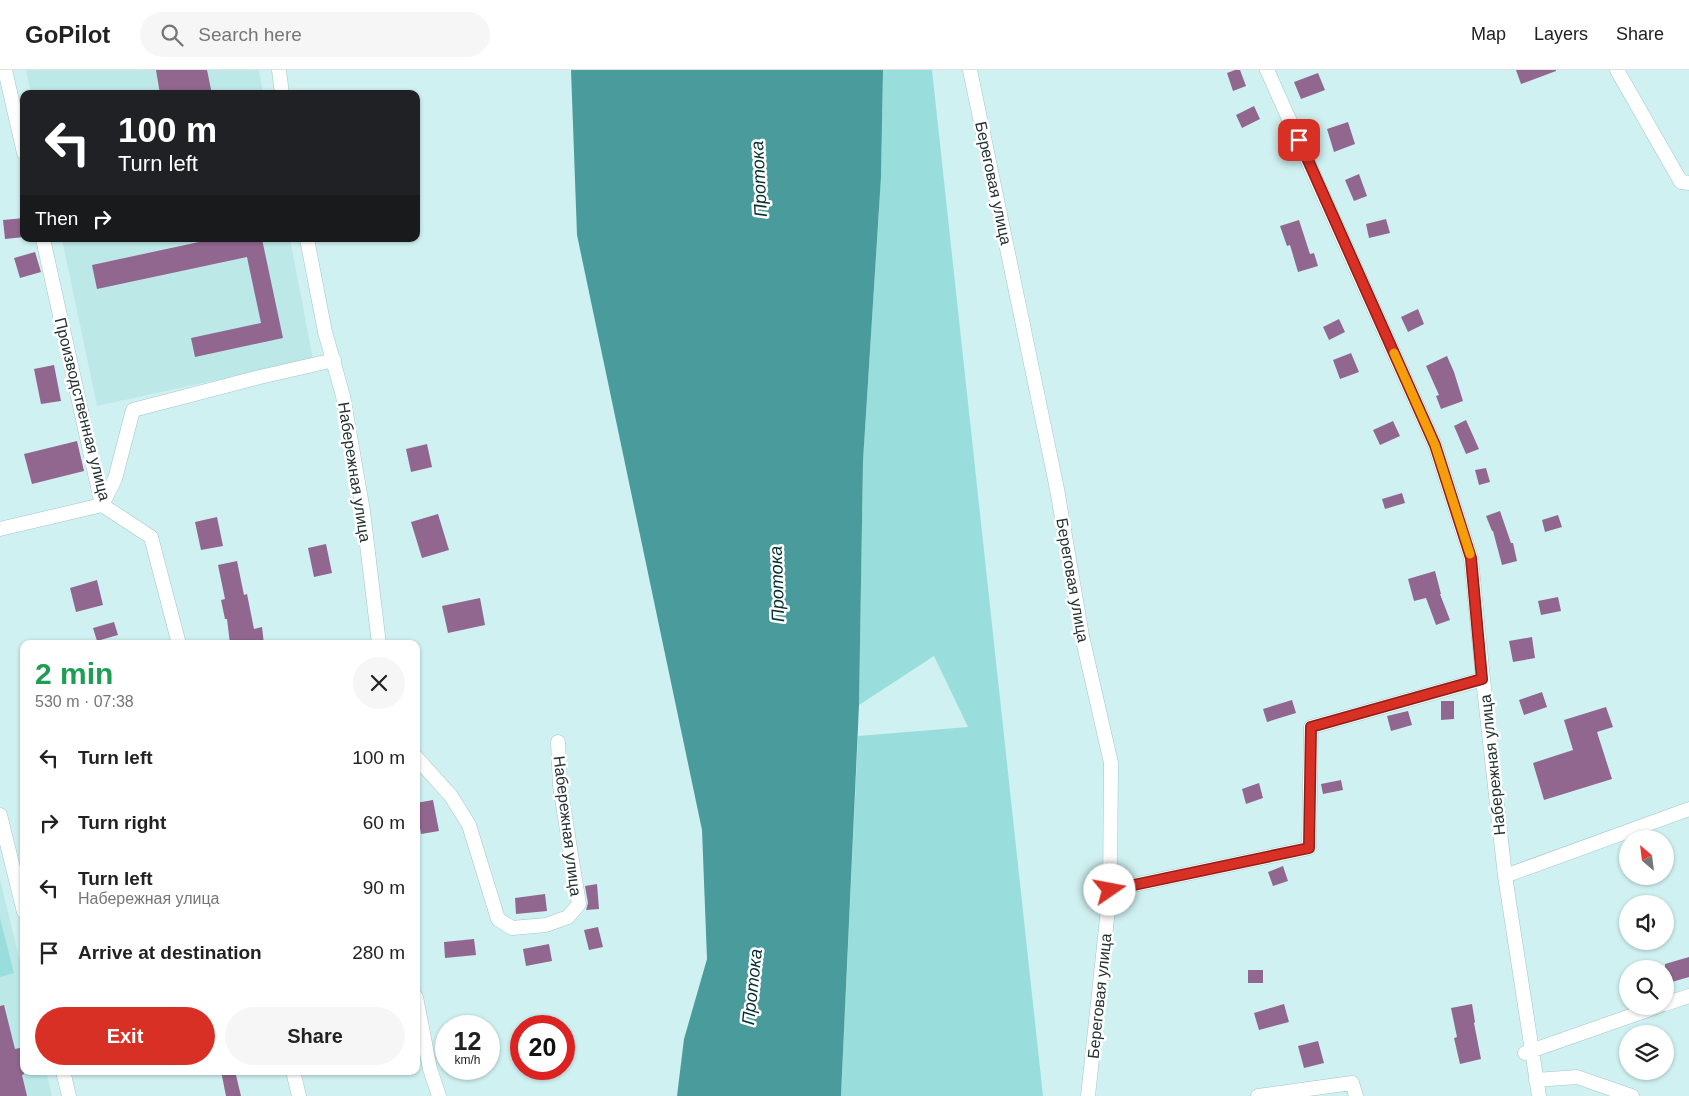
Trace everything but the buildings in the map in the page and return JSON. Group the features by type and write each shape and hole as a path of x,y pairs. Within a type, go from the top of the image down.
{"street":[{"path":"5,70 20,136"},
{"path":"279,70 282,90"},
{"name":"Береговая улица","path":"970,70 1057,489 1082,636 1111,763 1110,890 1088,1096"},
{"name":"Набережная улица","path":"1268,70 1435,445 1471,558 1482,679 1505,876 1539,1096"},
{"path":"1618,70 1682,182 1689,183"},
{"name":"Производственная улица","path":"44,242 102,505 151,537 178,640"},
{"name":"Набережная улица","path":"308,242 324,332 334,360 343,396 363,511 379,640"},
{"path":"0,529 102,505 115,479 133,410 334,360"},
{"path":"1110,890 1309,848 1311,727 1482,679"},
{"name":"Набережная улица","path":"420,762 450,796 469,825 498,919 512,928 546,925 568,917 579,904 560,786 558,742"},
{"path":"1505,876 1689,809"},
{"path":"0,816 20,896"},
{"path":"1674,1001 1689,996"},
{"path":"1524,1054 1634,1015"},
{"path":"420,1019 430,1069 439,1096"},
{"path":"64,1075 69,1096"},
{"path":"294,1075 299,1096"},
{"path":"1536,1080 1577,1077 1632,1096"},
{"path":"1258,1096 1352,1083 1356,1096"}],"shaded area":[{"path":"26,70 259,70 262,90 30,90"},
{"path":"883,70 932,70 1043,1096 841,1096 858,736 968,727 934,656 859,705 863,461 881,177"},
{"path":"63,242 291,242 313,359 97,406"},
{"path":"0,879 20,962 20,1075 47,1075 52,1096 0,1096"},
{"path":"0,918 14,973 0,977"}],"water":[{"name":"Протока","path":"571,70 883,70 881,177 863,461 859,705 841,1096 677,1096 684,1039 707,959 702,830 577,235"}],"slow traffic":[{"path":"1394,353 1435,445 1470,554"}],"route":[{"path":"1110,890 1309,848 1311,727 1482,679 1471,558 1435,445 1299,140"}]}
